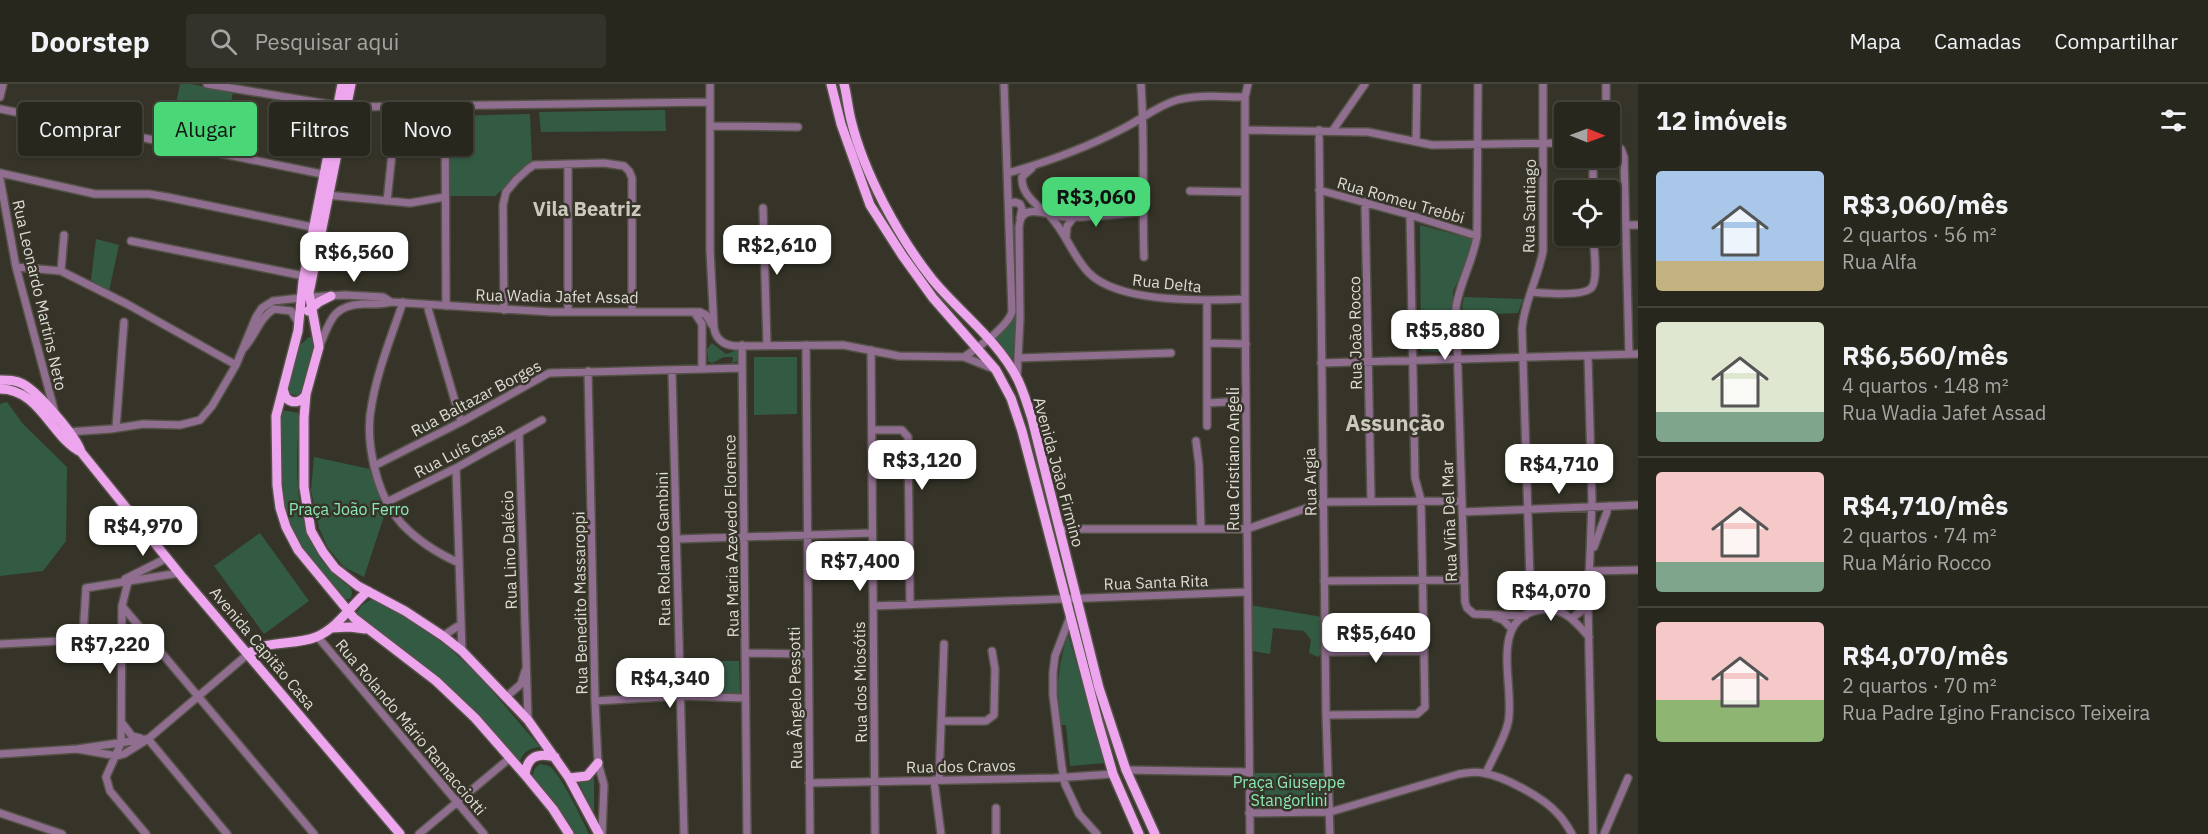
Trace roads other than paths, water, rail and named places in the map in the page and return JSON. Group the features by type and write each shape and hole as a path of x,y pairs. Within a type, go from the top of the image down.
{"main road":[{"path":"341,102 342,84"},
{"path":"343,102 351,84"},
{"name":"Avenida João Firmino","path":"831,84 841,124 870,205 922,283 996,370 1006,386 1017,414 1113,774 1139,834"},
{"name":"Avenida João Firmino","path":"844,84 851,121 864,159 885,204 932,279 988,338 1017,379 1032,419 1099,688 1126,770 1155,834"},
{"path":"332,156 318,229 304,276 305,297 311,308 319,347 306,394 304,418 304,487 311,531 322,552 335,568 352,582 405,611 462,651 528,720 555,756 601,834"},
{"path":"314,245 305,297 276,416 277,485 280,508 286,527 298,550 347,609 367,629 436,681 475,718 525,775 568,833"},
{"path":"298,327 311,308 331,296"},
{"path":"298,327 314,331 317,336"},
{"name":"Avenida Capitão Casa","path":"0,380 24,384 41,400 55,416 73,448 81,452 179,573 400,834"},
{"name":"Avenida Capitão Casa","path":"0,389 12,390 28,398 66,434"},
{"path":"283,389 286,398 292,402 299,401 306,394"},
{"path":"248,654 267,645 286,644 317,636 331,628 347,609 368,591"},
{"path":"331,628 367,629"},
{"path":"525,775 527,763 533,756 540,754 555,756"},
{"path":"569,778 587,776 598,763"}],"street":[{"path":"0,97 3,84"},
{"path":"207,84 317,102"},
{"path":"710,84 710,250 714,328 719,340 730,345 843,345 910,357 964,357 996,370"},
{"path":"964,357 977,349 1001,327 1010,317 1012,309 1004,84"},
{"path":"1141,84 1144,116 1142,212 1144,257"},
{"name":"Rua Cristiano Angeli","path":"1248,84 1245,97 1245,299 1250,834"},
{"path":"1333,130 1365,84"},
{"path":"1416,141 1417,84"},
{"name":"Rua Viña Del Mar","path":"1478,84 1477,236 1473,256 1462,281 1456,307 1465,602 1470,612 1479,615 1528,614 1554,610 1572,618"},
{"name":"Rua Santiago","path":"1528,614 1523,314 1540,268 1543,251 1543,84"},
{"path":"1606,84 1606,102"},
{"path":"1008,172 1036,165 1096,141 1168,103 1190,98 1245,97"},
{"path":"473,105 710,102"},
{"path":"0,109 328,175"},
{"path":"710,126 798,127"},
{"path":"1245,130 1368,132 1432,145 1554,143"},
{"name":"Rua Argia","path":"1318,130 1327,652 1326,715 1330,834"},
{"path":"1620,149 1624,157 1629,354"},
{"path":"387,201 392,156"},
{"path":"445,156 446,306"},
{"path":"568,164 568,312"},
{"path":"504,310 502,210 506,192 531,167 615,164 624,166 629,171 633,188 632,312"},
{"name":"Rua Delta","path":"1036,165 1025,173 1022,184 1026,193 1047,214 1086,271 1110,288 1131,294 1207,300 1245,299"},
{"path":"0,173 95,194 167,197 318,229"},
{"name":"Rua Leonardo Martins Neto","path":"0,179 16,267 55,416"},
{"name":"Rua Romeu Trebbi","path":"1319,190 1477,236"},
{"path":"1190,191 1245,192"},
{"path":"324,195 410,203 445,198"},
{"path":"1009,204 1015,202 1020,204 1022,209 1018,226 1020,318 1017,379"},
{"name":"Rua João Rocco","path":"1365,202 1371,500"},
{"path":"763,208 767,345"},
{"path":"1020,218 1030,212 1074,217 1142,212"},
{"path":"1326,715 1417,714 1422,711 1426,701 1421,500 1414,478 1410,215"},
{"path":"1066,241 1067,226 1074,217"},
{"path":"1626,225 1638,225"},
{"path":"61,271 64,235"},
{"path":"131,241 304,276"},
{"path":"314,245 404,254"},
{"path":"1532,292 1580,292 1590,289 1595,274 1594,246"},
{"path":"16,267 61,271 127,304 236,365"},
{"name":"Rua Wadia Jafet Assad","path":"66,434 143,424 180,425 200,420 212,406 236,365 251,325 262,308 273,301 331,296 383,297 391,302"},
{"path":"1207,300 1207,426"},
{"path":"403,302 379,372 371,405 370,442 374,466 387,502 400,522 440,554 459,563"},
{"name":"Rua Wadia Jafet Assad","path":"319,347 331,321 341,308 351,305 403,302 504,310 694,312"},
{"path":"427,305 461,422"},
{"name":"Rua Wadia Jafet Assad","path":"243,349 250,342 265,316 274,309 291,311 296,316 298,327"},
{"path":"694,312 704,314 714,328"},
{"path":"694,312 702,324 702,369"},
{"path":"116,428 124,322"},
{"path":"980,330 1001,327"},
{"path":"702,349 711,341 719,340"},
{"path":"1207,343 1246,344"},
{"name":"Rua Maria Azevedo Florence","path":"742,345 747,834"},
{"name":"Rua Ângelo Pessotti","path":"806,345 810,834"},
{"name":"Rua dos Miosótis","path":"871,351 875,834"},
{"path":"1018,358 1171,353"},
{"path":"1321,363 1638,354"},
{"path":"1588,356 1592,506 1592,552 1588,606 1593,834"},
{"name":"Rua Baltazar Borges","path":"374,466 461,422 549,373 742,368"},
{"name":"Rua Benedito Massaroppi","path":"588,371 598,763 604,785 601,834"},
{"name":"Rua Rolando Gambini","path":"672,371 684,834"},
{"path":"1207,404 1246,401"},
{"name":"Rua Luís Casa","path":"387,502 456,468 542,420"},
{"path":"872,430 902,430 908,437 910,605"},
{"name":"Rua Lino Dalécio","path":"519,433 528,720"},
{"path":"1196,441 1201,529"},
{"path":"456,468 462,651"},
{"path":"1059,529 1247,529 1324,502 1462,501"},
{"path":"1462,512 1638,505"},
{"path":"1592,552 1609,506"},
{"path":"677,539 872,533"},
{"path":"146,834 108,787 106,777 121,744 122,606 128,580 167,558"},
{"path":"1589,571 1638,570"},
{"path":"0,644 80,640 83,636 86,588 179,573"},
{"path":"1324,581 1464,580"},
{"name":"Rua Santa Rita","path":"873,606 1247,592"},
{"path":"122,606 314,834"},
{"path":"1588,606 1572,618 1589,637"},
{"path":"1486,773 1508,724 1507,643 1512,629 1528,614"},
{"name":"Rua Viña Del Mar","path":"1493,616 1503,620 1512,629"},
{"path":"1070,617 1058,648 1053,673 1053,695 1063,778 1079,814 1097,834"},
{"path":"443,636 462,624"},
{"path":"122,639 143,632"},
{"name":"Rua Rolando Mário Ramacciotti","path":"317,636 484,834"},
{"path":"941,834 937,780 944,644"},
{"path":"941,721 986,721 994,715 995,669 992,651"},
{"path":"1327,652 1424,651"},
{"path":"745,653 808,654"},
{"path":"76,749 117,756 124,754 148,738 248,654"},
{"path":"506,697 521,684 527,666"},
{"path":"596,700 680,696 745,699"},
{"path":"122,723 132,736 148,738 227,834"},
{"path":"0,754 76,749 121,744 148,738"},
{"path":"419,834 510,758"},
{"path":"1126,770 1249,772"},
{"path":"1249,813 1330,812 1459,774 1486,773 1546,803 1560,815 1572,834"},
{"name":"Rua dos Cravos","path":"809,783 1063,778 1113,774"},
{"path":"1604,834 1628,778"},
{"path":"996,808 996,834"},
{"path":"0,813 63,834"}],"district":[{"name":"Vila Beatriz","path":"587,209"},
{"name":"Assunção","path":"1395,423"}],"park label":[{"name":"Praça João Ferro","path":"349,509"},
{"name":"Praça Giuseppe Stangorlini","path":"1289,791"}]}
